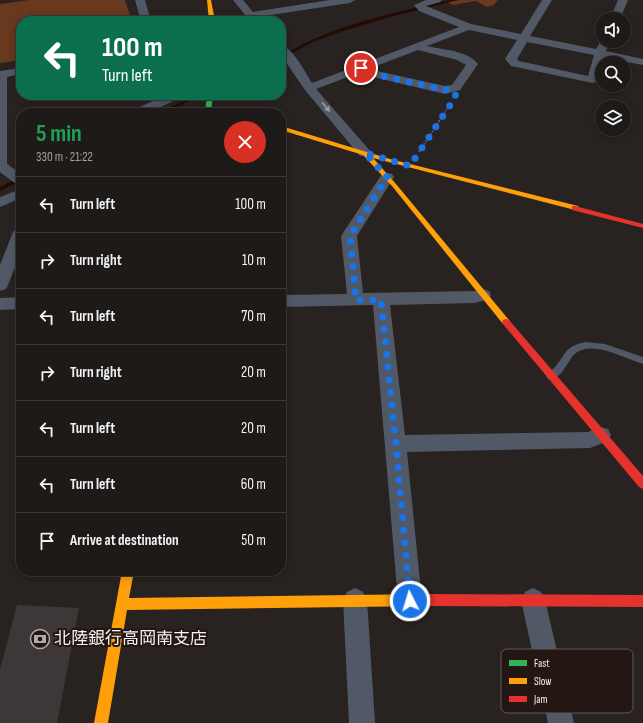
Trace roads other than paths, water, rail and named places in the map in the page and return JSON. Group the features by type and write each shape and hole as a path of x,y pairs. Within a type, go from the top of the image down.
{"street":[{"path":"140,0 145,16"},
{"path":"209,0 211,16"},
{"path":"238,0 251,16"},
{"path":"264,16 350,0"},
{"path":"547,0 510,59 515,64 593,80 602,48"},
{"path":"618,12 623,0"},
{"path":"468,26 439,2 421,7 468,26 643,62"},
{"path":"309,88 468,26"},
{"path":"361,68 373,74 445,90 456,88 472,64 467,58 427,50 417,46"},
{"path":"286,55 295,65 309,88 387,177 483,295 643,484"},
{"path":"9,172 0,135 2,74 16,73"},
{"path":"148,108 165,100"},
{"path":"286,129 410,166 643,226"},
{"path":"356,300 350,236 387,177"},
{"path":"0,203 16,195"},
{"path":"0,285 16,245"},
{"path":"286,301 381,300 475,297 483,295"},
{"path":"381,300 410,601"},
{"path":"0,304 16,303"},
{"path":"396,444 590,440 601,435"},
{"path":"101,723 127,576"},
{"path":"355,600 362,723"},
{"path":"122,604 355,600 643,601"},
{"path":"533,600 544,649"},
{"path":"559,713 561,723"}],"lane":[{"path":"551,376 558,372 571,351 584,344 601,346 643,361"}],"waterway":[{"path":"286,55 317,39 355,25 456,0"},
{"path":"172,108 187,101"},
{"path":"0,189 16,181"}],"place":[{"name":"北陸銀行高岡南支店","path":"40,639"}]}
